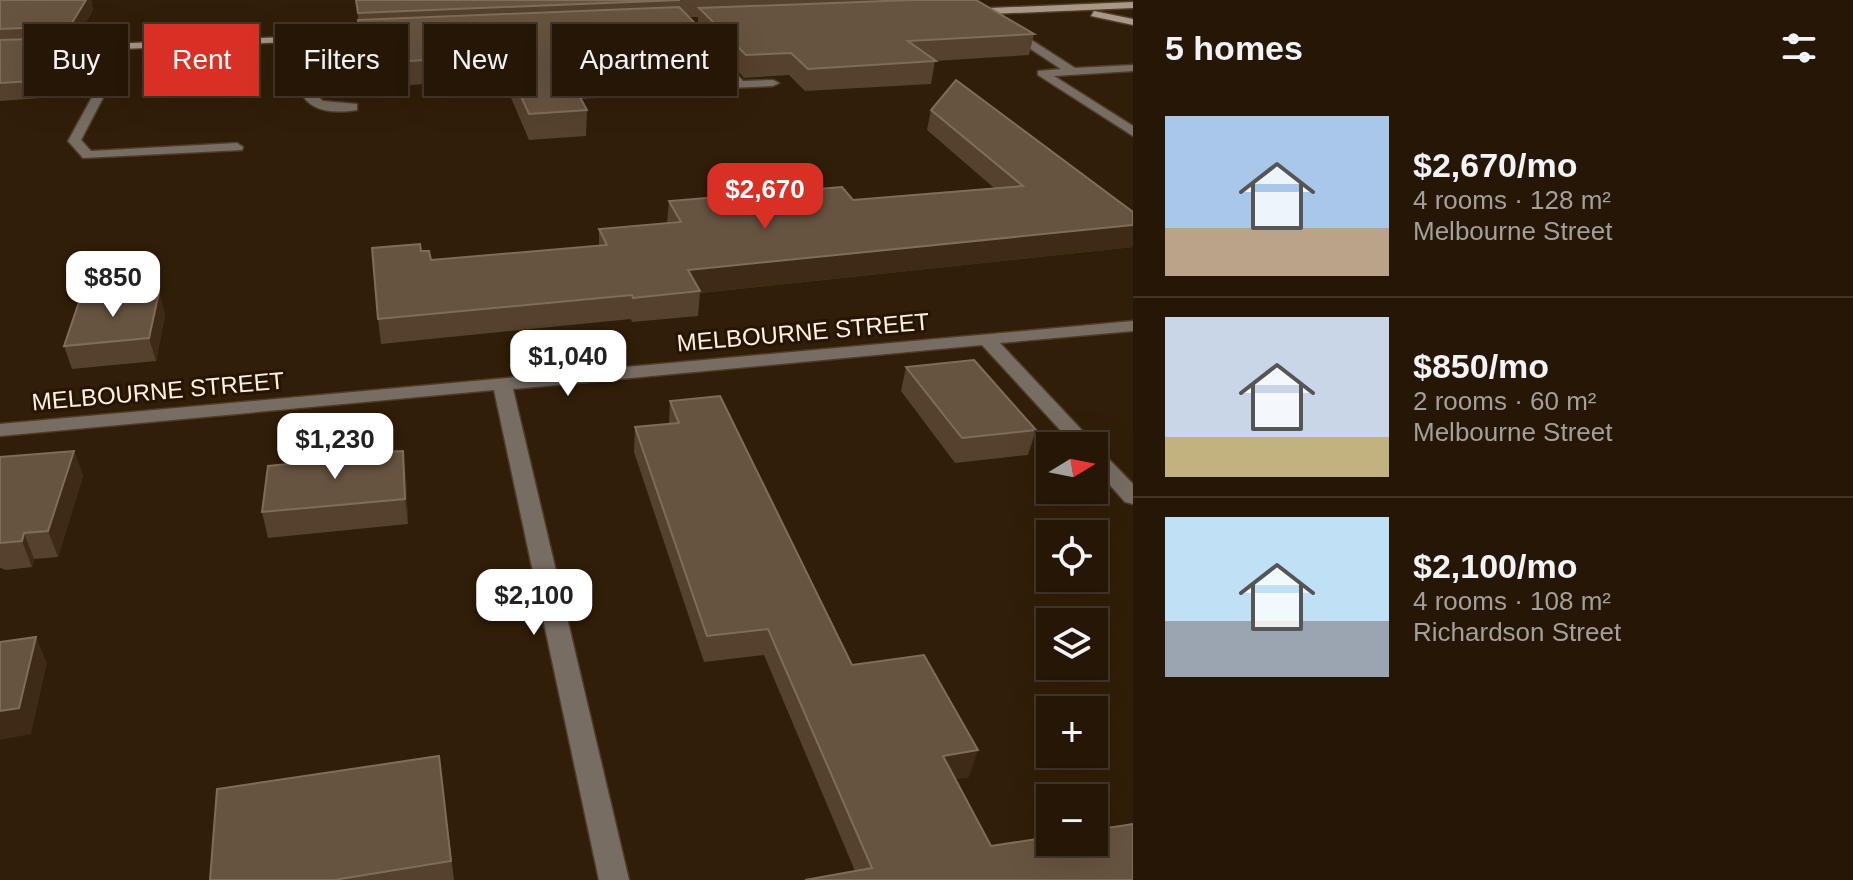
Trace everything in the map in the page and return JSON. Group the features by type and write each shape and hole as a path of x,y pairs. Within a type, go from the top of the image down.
{"main road":[{"path":"1038,0 1133,22"},
{"path":"951,13 1133,5"},
{"path":"128,46 275,40"},
{"path":"0,51 24,50"}],"street":[{"path":"980,11 1072,71"},
{"path":"1133,68 1042,73 1133,132"},
{"path":"737,82 740,85"},
{"path":"737,85 773,83"},
{"path":"98,96 74,141 88,155 237,147"},
{"path":"309,96 326,108 353,107"},
{"name":"MELBOURNE STREET","path":"0,430 1133,326"},
{"path":"988,341 1073,432"},
{"path":"502,383 614,880"},
{"path":"1108,470 1133,497"}],"building":[{"path":"0,0 86,0 71,24 24,24 24,28 0,29"},
{"path":"356,0 680,0 358,13"},
{"path":"976,0 1034,34 908,41 936,61 808,69 791,53 746,55 737,46 737,24 715,24 699,8"},
{"path":"679,7 696,24 552,24 552,96 579,96 587,110 529,114 521,96 536,96 536,24 424,24 424,60 408,61 408,24 358,24 358,20"},
{"path":"24,39 24,82 0,83 0,40"},
{"path":"956,80 1133,212 1133,225 688,270 700,291 378,319 372,248 420,244 421,251 429,251 431,260 607,245 599,229 681,222 669,201 842,187 853,200 1023,186 931,110"},
{"path":"159,292 149,338 64,346 80,299"},
{"path":"974,360 1036,430 962,438 906,367"},
{"path":"720,396 852,665 924,655 978,750 943,756 991,846 1036,839 1036,856 1108,856 1108,828 1133,824 1133,880 805,880 872,868 768,629 707,636 635,427 679,423 670,401"},
{"path":"74,451 48,531 24,533 22,541 0,543 0,457"},
{"path":"403,451 405,499 262,512 268,466 309,462 309,455"},
{"path":"36,637 19,708 0,711 0,642"},
{"path":"439,756 451,861 334,880 210,880 217,789"}]}
